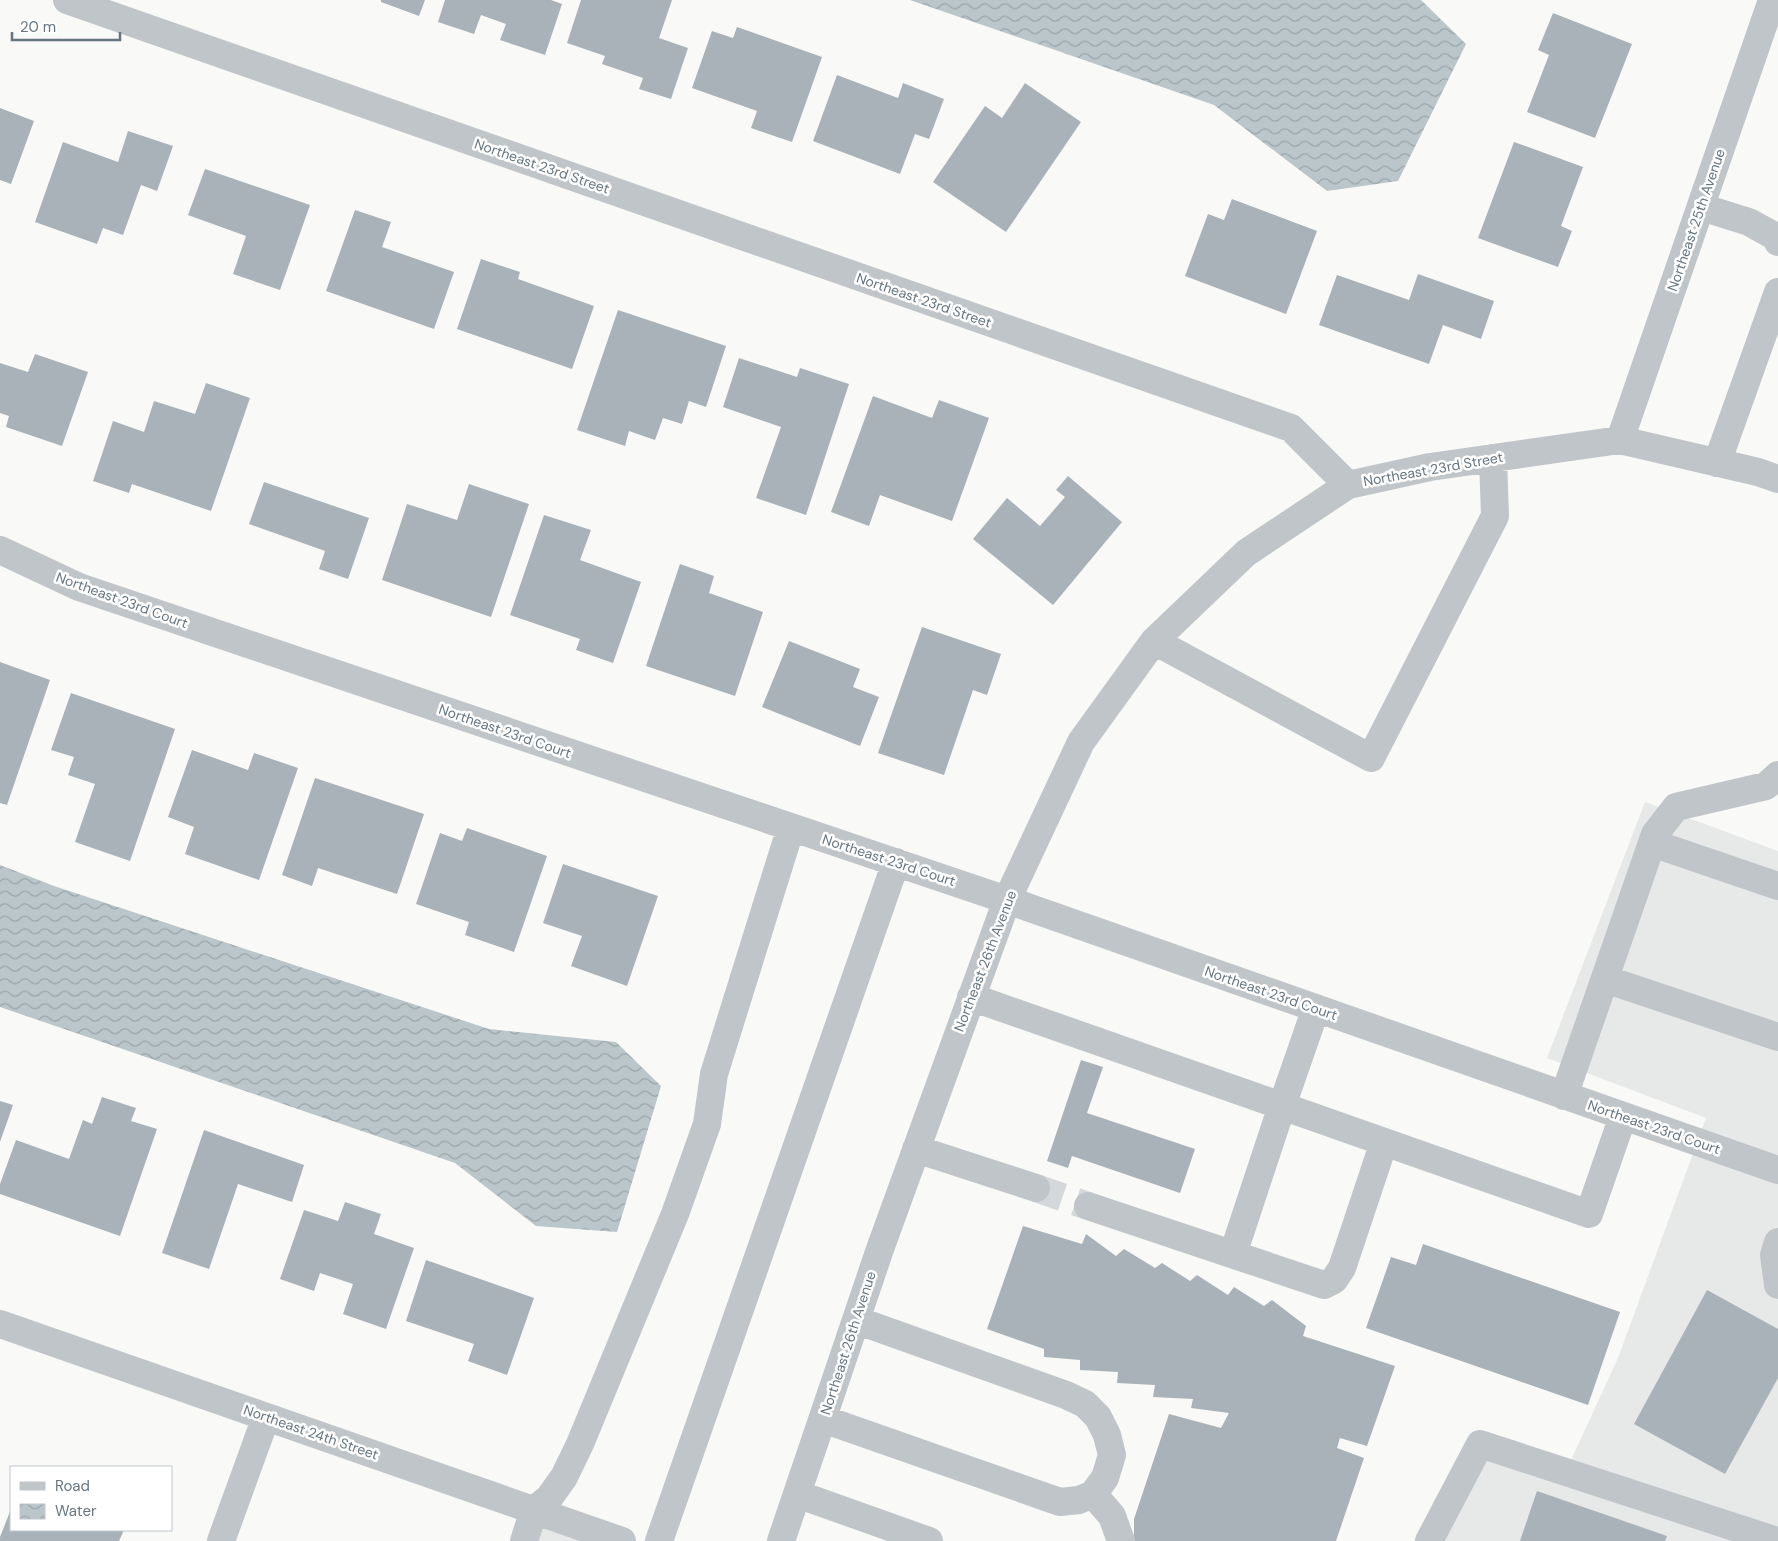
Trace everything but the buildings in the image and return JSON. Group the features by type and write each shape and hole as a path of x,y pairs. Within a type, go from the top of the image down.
{"street":[{"name":"Northeast 23rd Street","path":"68,0 1291,428 1348,485 1430,467 1620,440 1717,462 1778,479"},
{"name":"Northeast 25th Avenue","path":"1620,440 1772,0"},
{"path":"1701,206 1749,222 1776,237 1778,242"},
{"path":"1717,462 1767,358 1778,292"},
{"path":"1154,642 1371,758 1496,516 1493,458"},
{"name":"Northeast 26th Avenue","path":"782,1541 916,1148 1007,900 1081,742 1154,642 1246,553 1348,485"},
{"name":"Northeast 23rd Court","path":"0,550 79,587 1007,900 1778,1170"},
{"path":"1564,1096 1655,834 1676,808 1766,786 1778,775"},
{"path":"524,1541 534,1510 549,1498 564,1477 580,1444 675,1214 707,1124 714,1074 791,827"},
{"path":"1652,842 1778,886"},
{"path":"659,1541 896,862"},
{"path":"1605,979 1778,1037"},
{"path":"971,997 1589,1214 1623,1116"},
{"path":"1233,1254 1316,1008"},
{"path":"1088,1206 1324,1285 1334,1280 1342,1268 1384,1142"},
{"path":"916,1148 1036,1188"},
{"path":"1778,1242 1774,1255 1778,1285"},
{"path":"823,1419 1060,1502 1079,1500 1093,1494 1105,1478 1112,1455 1107,1435 1098,1417 1085,1404 1066,1395 856,1320"},
{"name":"Northeast 24th Street","path":"0,1324 622,1541"},
{"path":"221,1541 266,1417"},
{"path":"1429,1541 1480,1444 1774,1537"},
{"path":"797,1494 929,1541"},
{"path":"1093,1494 1112,1516 1120,1541"}],"shaded area":[{"path":"1645,802 1778,851 1778,1541 1433,1541 1482,1449 1565,1473 1618,1358 1706,1118 1547,1058"},
{"path":"540,1527 580,1541 535,1541"}],"water":[{"path":"910,0 1421,0 1466,44 1398,181 1327,191 1214,105"},
{"path":"0,865 54,886 489,1029 616,1042 661,1086 617,1232 536,1226 455,1163 0,1007"}],"tunnel":[{"path":"1036,1188 1088,1206"}]}
